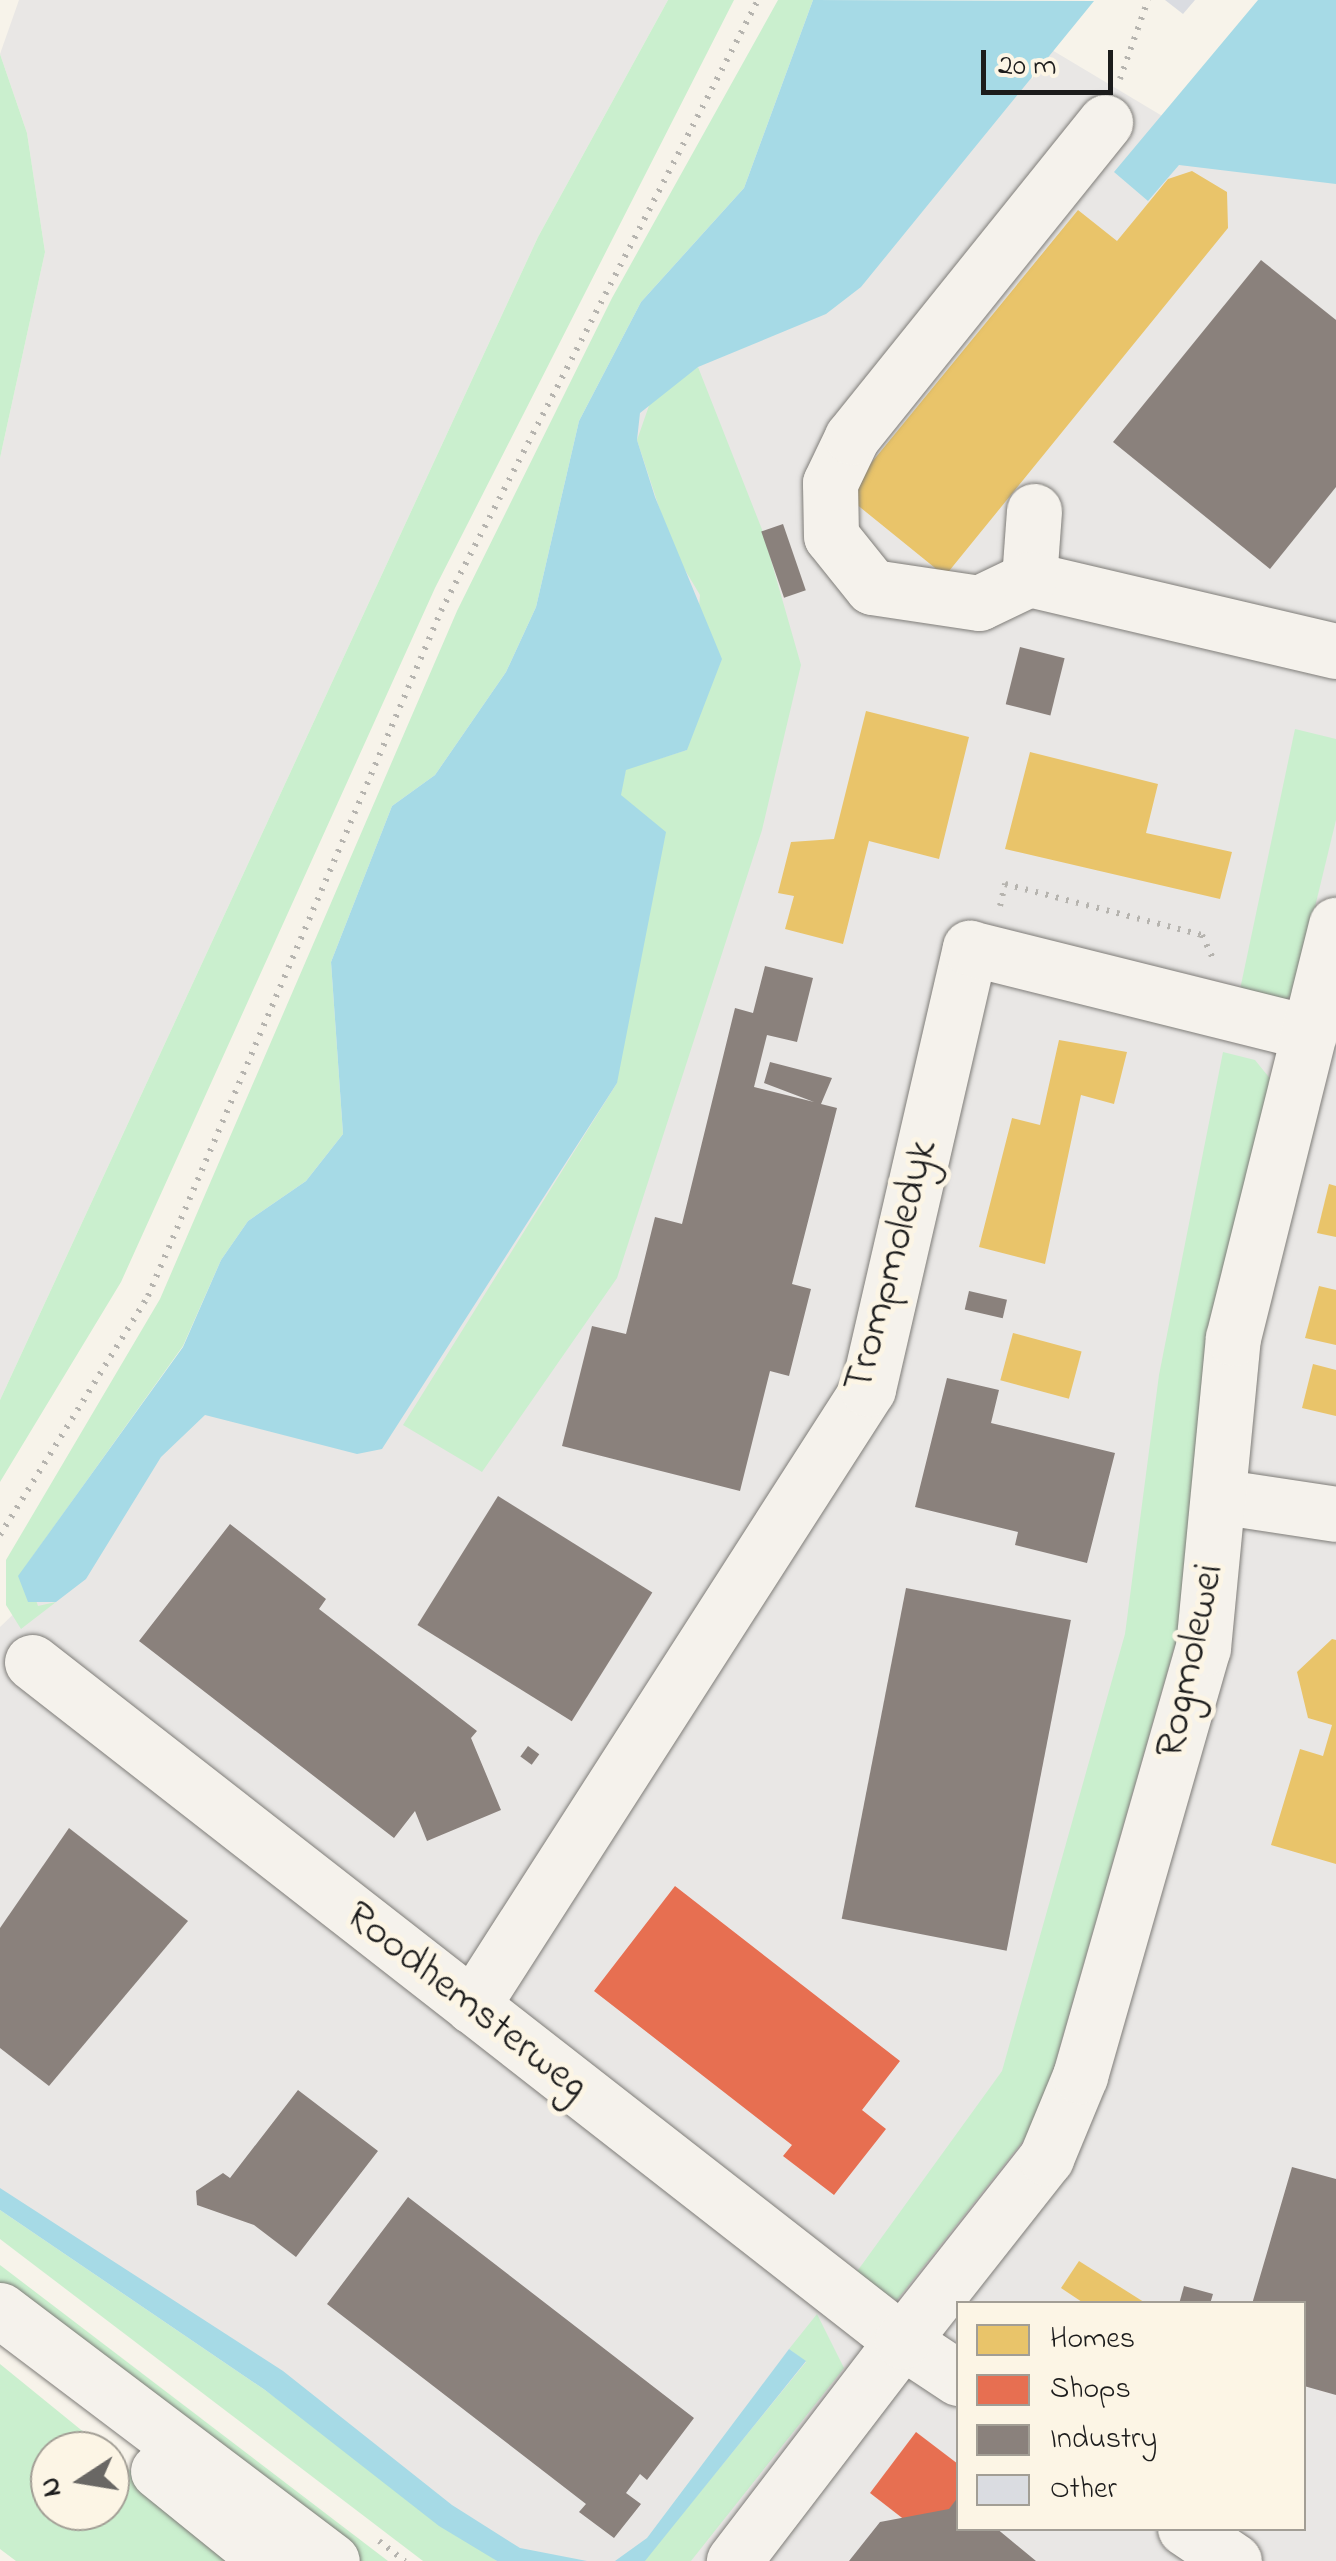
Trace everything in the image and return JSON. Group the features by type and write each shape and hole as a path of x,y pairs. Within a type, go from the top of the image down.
{"street":[{"path":"1105,122 852,437 830,483 831,536 872,587 978,603 1029,578 1336,651"},
{"path":"1029,578 1034,511"},
{"name":"Rogmolewei","path":"902,2341 1046,2158 1080,2076 1203,1648 1224,1496 1233,1338 1336,926"},
{"name":"Trompmoledyk","path":"472,2006 868,1389 970,948 989,953"},
{"path":"989,953 1310,1033"},
{"path":"1224,1496 1336,1514"},
{"name":"Roodhemsterweg","path":"32,1662 902,2341 956,2377"},
{"path":"0,2310 332,2561"},
{"path":"734,2561 902,2341"},
{"path":"0,2345 268,2561"},
{"path":"1189,2531 1234,2561"}],"path":[{"path":"0,1536 148,1296 441,611 758,0"},
{"path":"1105,122 1148,0"},
{"path":"989,953 1005,884 1202,935 1238,1015"}],"shaded area":[{"path":"19,0 668,0 538,237 0,1400 0,458 45,252 27,133 0,54"},
{"path":"1336,0 1336,2561 524,2561 0,2199 0,1627 71,1559 368,1165 618,401 1005,22 1189,132"}],"green space":[{"path":"668,0 734,0 435,588 121,1282 0,1482 0,1400 538,237"},
{"path":"778,0 813,0 744,188 641,302 579,421 536,607 506,672 435,775 392,806 331,962 343,1134 306,1181 248,1221 221,1260 183,1346 25,1567 38,1606 56,1602 21,1629 6,1605 6,1560 160,1299 457,611 612,298"},
{"path":"0,54 27,133 45,252 0,458"},
{"path":"698,367 763,532 801,665 762,830 617,1278 482,1472 403,1425 617,1083 620,794 626,769 687,750 700,595 673,550 637,440 651,400"},
{"path":"1295,729 1336,739 1336,820 1294,994 1278,1004 1238,999"},
{"path":"1223,1052 1255,1060 1272,1081 1206,1537 1046,2095 1027,2136 897,2300 853,2277 1002,2071 1125,1634 1159,1375"},
{"path":"0,2210 265,2390 497,2561 423,2561 0,2239"},
{"path":"0,2265 388,2561 348,2561 0,2292"},
{"path":"817,2314 844,2368 691,2561 644,2561 806,2362 789,2349"},
{"path":"0,2364 82,2431 30,2431 30,2531 130,2531 130,2470 243,2561 16,2561 0,2549"}],"water":[{"path":"813,0 1094,1 861,287 826,314 698,367 640,413 637,440 655,497 722,659 687,750 626,770 621,795 666,832 617,1083 382,1449 357,1454 205,1415 161,1457 86,1579 56,1602 28,1602 18,1576 183,1347 221,1260 248,1221 306,1181 343,1134 331,962 392,806 435,775 506,672 536,607 579,421 641,302 744,188"},
{"path":"1258,0 1336,0 1336,184 1179,165 1148,201 1114,172"},
{"path":"0,2188 283,2371 452,2505 520,2548 587,2561 497,2561 439,2526 265,2390 0,2210"},
{"path":"789,2349 806,2361 645,2561 615,2561 647,2538"}],"building: Homes":[{"path":"1192,171 1227,192 1228,228 945,576 845,495 1078,210 1117,241 1168,179"},
{"path":"866,711 969,737 939,859 869,841 843,944 785,929 794,896 778,893 791,842 834,839"},
{"path":"1030,752 1158,784 1146,833 1232,852 1220,899 1005,849"},
{"path":"1059,1040 1127,1052 1114,1104 1081,1095 1045,1264 979,1247 1012,1118 1040,1125"},
{"path":"1329,1184 1336,1186 1336,1237 1317,1233"},
{"path":"1319,1286 1336,1290 1336,1345 1305,1338"},
{"path":"1013,1333 1082,1351 1069,1399 1000,1380"},
{"path":"1313,1364 1336,1370 1336,1416 1302,1408"},
{"path":"1332,1639 1336,1640 1336,1864 1271,1845 1300,1749 1323,1756 1332,1725 1308,1718 1297,1672"},
{"path":"1079,2261 1142,2301 1080,2301 1061,2288"}],"building: Shops":[{"path":"675,1886 900,2061 862,2110 886,2129 834,2195 783,2156 792,2145 594,1991"},
{"path":"916,2432 956,2462 956,2501 928,2538 870,2493"}],"building: Industry":[{"path":"1261,260 1336,320 1336,487 1270,569 1113,442"},
{"path":"783,524 806,590 784,598 761,531"},
{"path":"1020,647 1065,658 1050,715 1006,704"},
{"path":"765,966 813,978 797,1042 767,1035 754,1087 814,1102 764,1083 770,1062 832,1078 821,1104 837,1108 792,1284 811,1289 789,1376 770,1371 740,1491 562,1446 592,1326 626,1334 655,1217 682,1224 735,1008 753,1013"},
{"path":"969,1291 1007,1300 1003,1318 965,1310"},
{"path":"947,1378 999,1390 991,1423 1115,1453 1087,1563 1015,1545 1018,1532 915,1507"},
{"path":"498,1496 652,1592 572,1721 417,1625"},
{"path":"230,1524 326,1599 319,1609 477,1731 471,1738 501,1810 427,1841 415,1811 394,1838 139,1641"},
{"path":"906,1588 1071,1620 1007,1951 842,1919"},
{"path":"528,1746 539,1754 532,1765 520,1757"},
{"path":"69,1828 188,1921 49,2086 0,2048 0,1928"},
{"path":"298,2090 378,2151 296,2257 254,2225 197,2205 196,2191 223,2173 230,2178"},
{"path":"1292,2167 1336,2179 1336,2395 1306,2387 1306,2301 1253,2301"},
{"path":"408,2197 694,2418 647,2480 640,2474 626,2493 641,2504 614,2538 579,2512 586,2504 327,2304"},
{"path":"1184,2286 1213,2294 1211,2301 1180,2301"},
{"path":"956,2500 956,2531 1000,2531 1036,2561 849,2561 880,2522 949,2509"}],"building: Other":[{"path":"1165,0 1195,0 1183,14"}]}
